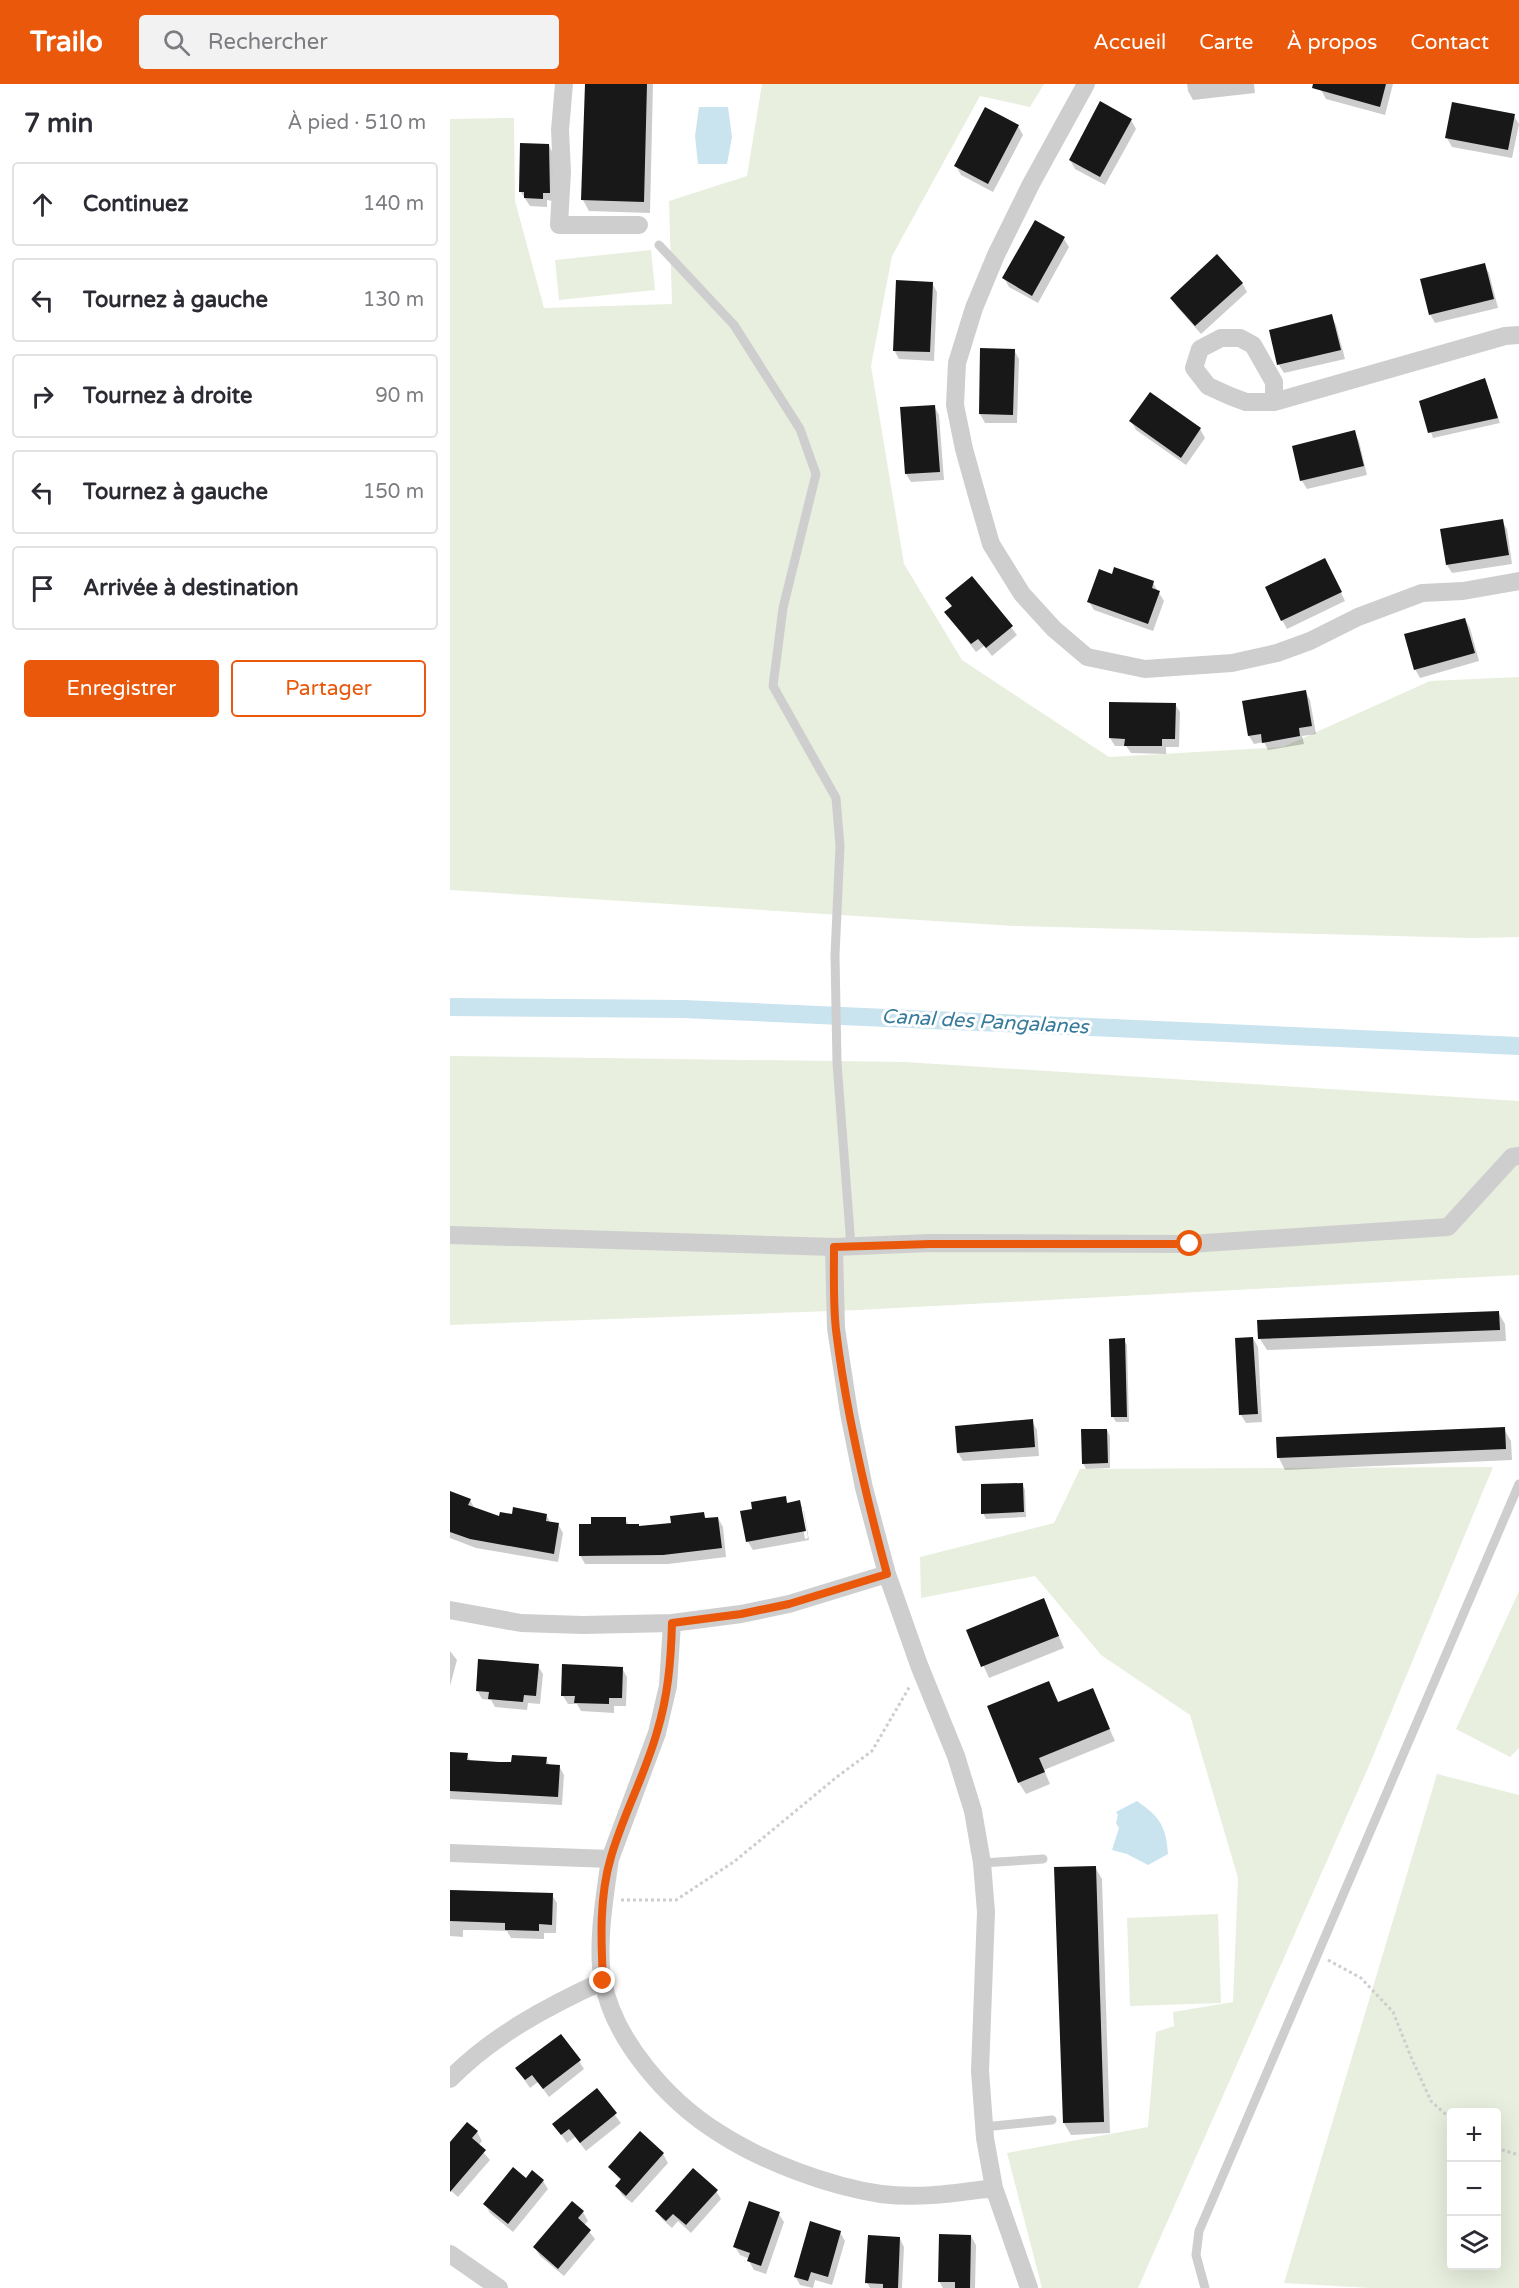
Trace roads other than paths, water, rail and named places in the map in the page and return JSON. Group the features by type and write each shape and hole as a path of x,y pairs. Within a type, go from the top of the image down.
{"street":[{"path":"564,84 560,130 562,172 559,225 639,225"},
{"path":"1086,84 1031,184 996,255 974,308 957,363 956,405 975,492 991,544 1022,594 1053,629 1087,657 1145,669 1232,663 1277,653 1310,641 1358,617 1422,593 1463,591 1519,581"},
{"path":"1274,402 1274,382 1253,345 1240,338 1221,338 1200,349 1194,368 1208,386 1245,402 1274,402 1505,336 1519,335"},
{"path":"450,1235 843,1247 930,1244 1190,1244 1448,1227 1512,1157 1519,1156"},
{"path":"843,1247 836,1328 849,1413 864,1488 887,1574 919,1665 956,1756 973,1812 982,1863 986,1912 980,2071 984,2127 994,2188 1029,2288"},
{"path":"450,1610 521,1623 582,1625 672,1623 741,1614 789,1604 887,1574"},
{"path":"672,1623 668,1686 657,1733 610,1859 604,1898 601,1938 603,1981 616,2019 635,2054 677,2100 729,2139 790,2168 831,2182 880,2194 929,2196 994,2188"},
{"path":"450,1853 610,1859"},
{"path":"450,2079 463,2066 525,2021 603,1981"},
{"path":"450,2254 499,2288"}],"lane":[{"path":"659,244 734,325 800,429 816,474 783,608 773,686 836,798 840,846 835,955 843,1247"},
{"path":"1205,2288 1196,2255 1199,2231 1519,1484"},
{"path":"982,1863 1043,1859"},
{"path":"984,2127 1052,2120"}],"water":[{"path":"699,107 728,107 732,137 727,164 698,164 695,136"},
{"path":"1137,1801 1156,1817 1166,1836 1168,1854 1148,1865 1127,1854 1112,1850 1119,1828 1116,1823 1118,1815 1116,1812"}],"waterway":[{"name":"Canal des Pangalanes","path":"450,1007 683,1009 1519,1046"}]}
